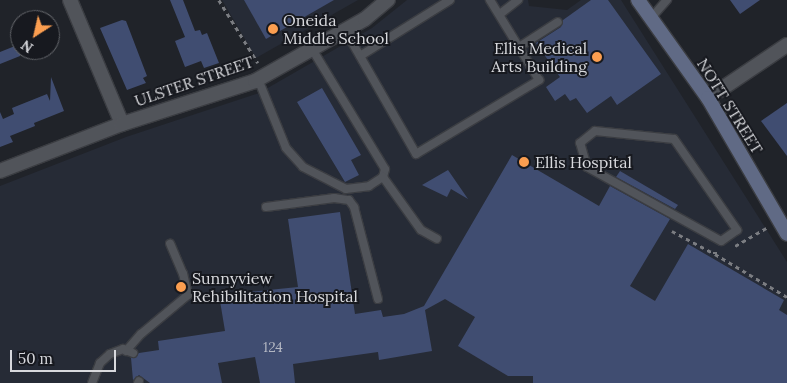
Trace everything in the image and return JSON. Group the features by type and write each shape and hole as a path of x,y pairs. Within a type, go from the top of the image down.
{"main road":[{"name":"NOTT STREET","path":"638,0 652,17 708,98 787,234"}],"street":[{"path":"70,0 122,124"},
{"name":"ULSTER STREET","path":"0,171 122,124 261,77 345,30 388,0"},
{"path":"708,98 787,45"}],"lane":[{"path":"360,56 450,0"},
{"path":"345,30 416,154 539,80 490,0"},
{"path":"500,14 518,0"},
{"path":"652,17 667,0"},
{"path":"519,47 558,22"},
{"path":"261,77 286,148 303,167 346,189 369,186 383,177 385,169 312,48"},
{"path":"595,131 674,138 737,230 721,241 672,214 587,168 580,143 595,131"},
{"path":"383,177 422,230 436,239"},
{"path":"266,207 334,198 349,200 354,207 378,299"},
{"path":"92,383 100,363 110,354 130,352 141,334 188,295 184,274 170,244"}],"path":[{"path":"219,0 261,77"},
{"path":"714,253 787,297"}],"shaded area":[{"name":"Oneida Middle School","path":"222,0 358,0 256,58"},
{"name":"Ellis Hospital","path":"407,0 528,0 529,6 567,10 581,0 621,0 787,262 787,383 0,383 0,186 126,137 259,93 372,28"}],"building":[{"path":"170,0 183,0 195,31 200,30 202,35 207,33 219,63 204,68 201,61 185,67 175,41 185,37"},
{"name":"Oneida Middle School","path":"244,0 334,0 266,39"},
{"name":"Ellis Medical Arts Building","path":"591,0 608,0 661,74 617,105 611,96 587,113 576,98 570,101 565,94 555,101 546,87 560,77 536,43 561,27 563,20"},
{"path":"730,0 760,0 740,14"},
{"path":"122,20 126,21 147,76 143,78 146,83 127,90 100,28"},
{"path":"10,48 10,60 0,64 0,52"},
{"path":"51,77 64,111 34,123 35,126 10,136 13,142 0,147 0,112 3,119 14,114 12,108 47,94 50,101"},
{"path":"322,88 361,155 351,160 359,175 345,182 297,102"},
{"path":"787,103 787,156 761,121"},
{"name":"Ellis Hospital","path":"512,155 599,206 610,186 670,219 630,286 655,301 688,244 784,300 779,310 787,315 787,383 533,383 533,376 508,376 458,346 475,317 445,299 425,310 432,351 379,360 378,352 293,364 295,383 260,383 255,357 218,363 222,383 150,383 139,375 133,380 131,358 139,353 159,350 158,341 225,331 219,295 298,287 288,219 340,212 355,314 381,310 383,317 404,314 424,306"},
{"path":"448,170 468,199 451,189 447,197 422,185"},
{"path":"620,171 678,205 675,209 616,177"}],"place":[{"name":"Oneida Middle School","path":"273,29"},
{"name":"Ellis Medical Arts Building","path":"597,57"},
{"name":"Ellis Hospital","path":"524,162"},
{"name":"Sunnyview Rehibilitation Hospital","path":"181,287"}]}
